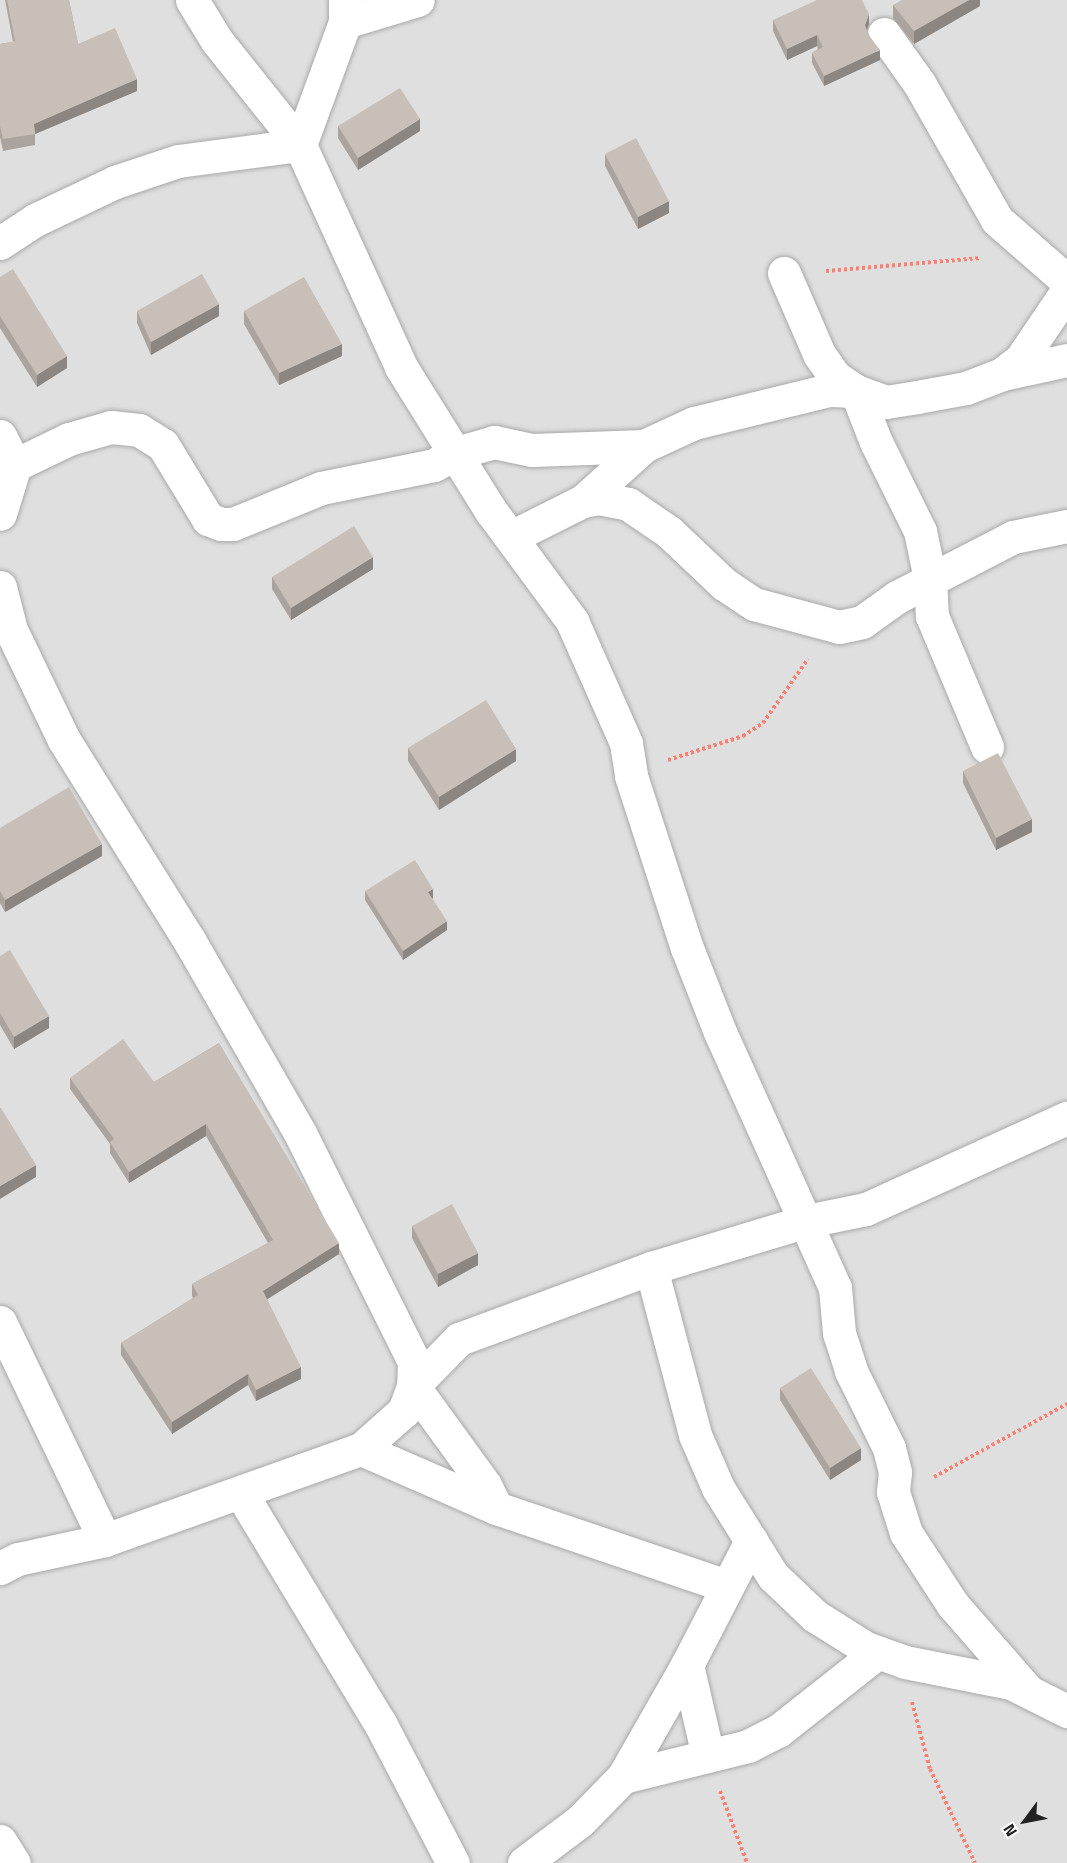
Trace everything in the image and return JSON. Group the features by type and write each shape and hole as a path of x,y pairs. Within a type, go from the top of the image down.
{"street":[{"path":"192,0 217,40 300,145 401,367 491,511 513,536 572,621 626,743 631,776 687,948 743,1091 807,1221 836,1288 840,1333 851,1371 889,1448 895,1472 893,1491 906,1533 935,1581 1028,1690"},
{"path":"300,145 345,11 418,0"},
{"path":"884,34 919,83 997,220 1035,256 1067,281"},
{"path":"0,243 35,220 115,183 178,161 300,145"},
{"path":"784,273 819,354 835,377 856,390 886,402 966,388 1002,374 1067,360"},
{"path":"1002,374 1021,359 1067,291"},
{"path":"583,501 644,446 694,423 764,404 829,390 856,390"},
{"path":"856,390 876,442 920,531 930,579 932,616 987,747"},
{"path":"15,465 69,438 111,427 139,430 163,445 208,519 221,524 233,524 321,488 434,465 456,453 494,442 532,450 589,451 644,446"},
{"path":"0,436 15,465 0,514"},
{"path":"513,536 583,501 598,498 628,504 669,532 724,584 754,604 839,627 862,622 930,579 1013,537 1067,526"},
{"path":"0,587 11,630 64,740 194,949 336,1199 386,1311 414,1362 413,1386 404,1411 361,1449 105,1540 18,1559 0,1568"},
{"path":"413,1386 459,1339 651,1269 807,1221 866,1209 1067,1118"},
{"path":"651,1269 695,1435 718,1488 773,1576 815,1616 892,1657 1011,1683 1067,1711"},
{"path":"0,1322 105,1540"},
{"path":"413,1386 485,1485 496,1508"},
{"path":"361,1449 496,1508 726,1586"},
{"path":"241,1493 381,1723 453,1863"},
{"path":"524,1863 580,1821 623,1778 687,1665 751,1540"},
{"path":"623,1778 748,1746 778,1731 892,1657"},
{"path":"687,1665 708,1756"},
{"path":"0,1841 14,1863"}],"path":[{"path":"784,273 1035,256"},
{"path":"631,776 714,742 743,736 763,723 806,662 839,627"},
{"path":"893,1491 948,1472 1067,1404"},
{"path":"892,1657 915,1718 930,1769 975,1863"},
{"path":"708,1756 747,1863"}],"shaded area":[{"path":"0,0 1067,0 1067,1863 0,1863"}],"building":[{"path":"7,0 69,0 78,44 115,28 137,79 34,124 35,134 3,139 0,126 0,44 15,41"},
{"path":"817,0 862,0 869,14 865,25 868,34 880,50 824,76 812,53 823,47 817,35 787,49 773,20"},
{"path":"902,0 969,0 914,31 893,5"},
{"path":"400,88 420,119 358,158 338,126"},
{"path":"636,138 669,201 638,217 605,154"},
{"path":"13,269 67,356 37,375 0,316 0,277"},
{"path":"202,274 219,304 151,342 137,311"},
{"path":"304,277 342,344 279,373 244,311"},
{"path":"354,526 373,557 291,608 272,577"},
{"path":"486,700 516,749 439,797 408,748"},
{"path":"998,753 1032,819 996,838 963,771"},
{"path":"69,787 102,844 5,900 0,891 0,828"},
{"path":"415,860 433,889 428,892 447,921 403,951 365,891"},
{"path":"10,950 49,1016 14,1037 0,1013 0,956"},
{"path":"123,1039 154,1082 219,1043 339,1243 263,1291 301,1367 256,1390 248,1374 172,1422 121,1343 198,1295 192,1284 273,1240 206,1124 129,1172 110,1142 114,1139 70,1078"},
{"path":"0,1108 36,1165 0,1186"},
{"path":"452,1204 478,1253 438,1274 412,1226"},
{"path":"811,1368 861,1448 830,1468 780,1388"}]}
